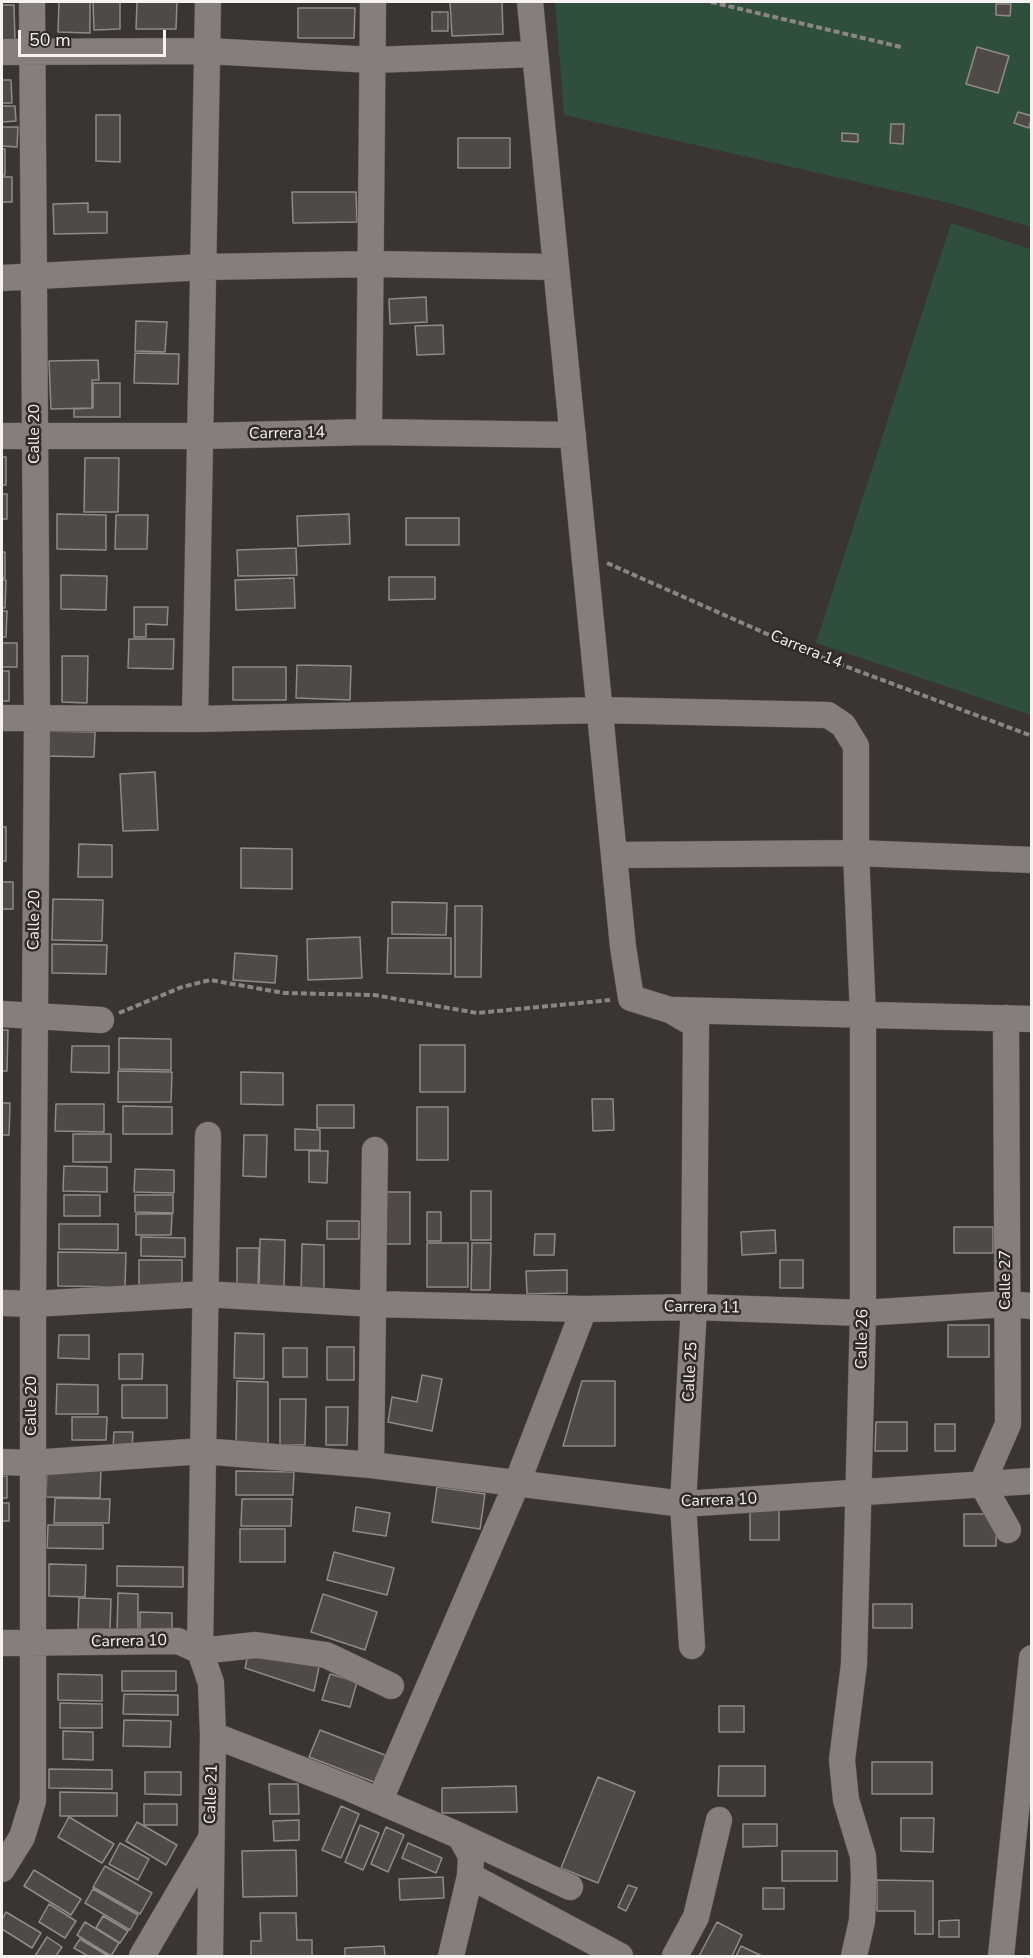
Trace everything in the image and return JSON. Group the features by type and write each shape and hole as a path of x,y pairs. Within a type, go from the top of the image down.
{"street":[{"name":"Calle 20","path":"2,1869 22,1837 33,1802 32,1463 37,718 32,2"},
{"path":"195,719 208,2"},
{"path":"369,432 373,264 373,2"},
{"path":"530,2 623,947 632,998 670,1010 1019,1018"},
{"path":"2,52 33,50 207,51 373,60 535,54"},
{"path":"2,278 204,267 373,264 556,267"},
{"name":"Carrera 14","path":"2,436 201,436 369,432 573,435"},
{"name":"Calle 26","path":"2,718 195,719 600,710 828,715 843,725 856,746 856,853 864,1015 864,1313 854,1664 842,1760 846,1800 862,1856 864,1877 862,1921 854,1956"},
{"path":"614,855 856,853 1032,860"},
{"name":"Calle 25","path":"670,1010 696,1025 694,1306 683,1504 692,1646"},
{"path":"2,1014 35,1014 101,1020"},
{"name":"Calle 27","path":"982,1484 1008,1424 1006,1304 1019,1018"},
{"name":"Calle 21","path":"142,1956 210,1840 213,1735 211,1683 200,1651 208,1135"},
{"path":"371,1466 375,1150"},
{"name":"Carrera 11","path":"33,1304 205,1294 373,1304 584,1309 694,1306 864,1313 1006,1304 1032,1306"},
{"path":"2,1303 33,1304"},
{"path":"380,1800 517,1483 584,1309"},
{"name":"Carrera 10","path":"2,1462 32,1463 203,1451 371,1466 683,1504 1032,1481"},
{"path":"982,1484 1008,1530"},
{"name":"Carrera 10","path":"2,1643 178,1641 200,1651 256,1645 326,1655 391,1686"},
{"path":"1001,1956 1032,1658"},
{"path":"213,1735 380,1800 570,1887"},
{"path":"675,1956 696,1917 719,1820"},
{"path":"451,1956 470,1876 471,1856 460,1836"},
{"path":"210,1840 210,1956"},
{"path":"470,1876 620,1956"}],"path":[{"path":"711,2 901,47"},
{"name":"Carrera 14","path":"584,552 810,653 1032,736"},
{"path":"101,1020 182,987 210,981 284,993 374,995 477,1013 632,998"}],"green space":[{"path":"555,2 1031,2 1031,227 949,203 564,115"},
{"path":"951,223 1031,249 1031,715 816,643"}],"building":[{"path":"59,2 90,2 90,33 58,32"},
{"path":"93,2 120,2 120,29 94,30"},
{"path":"137,2 177,2 176,29 136,29"},
{"path":"450,2 502,2 503,34 452,36"},
{"path":"996,4 1011,4 1010,16 996,15"},
{"path":"2,5 14,5 15,42 2,42"},
{"path":"298,8 355,8 354,38 298,38"},
{"path":"432,12 448,12 448,31 432,31"},
{"path":"977,47 1009,56 998,93 966,84"},
{"path":"2,80 11,80 12,103 2,103"},
{"path":"2,106 15,106 16,121 2,122"},
{"path":"1018,112 1032,116 1029,128 1014,123"},
{"path":"96,115 120,115 120,162 96,161"},
{"path":"891,124 904,124 903,144 890,143"},
{"path":"2,127 18,127 17,147 2,146"},
{"path":"842,133 858,134 858,142 842,141"},
{"path":"458,138 510,138 510,168 458,168"},
{"path":"2,149 5,149 5,175 2,175"},
{"path":"2,177 12,177 12,202 2,202"},
{"path":"292,192 356,192 357,222 293,223"},
{"path":"88,203 88,212 107,212 107,233 54,234 53,204"},
{"path":"426,297 427,322 390,324 389,299"},
{"path":"136,321 167,322 165,352 135,351"},
{"path":"443,325 444,354 417,355 415,326"},
{"path":"135,353 179,354 178,384 134,383"},
{"path":"98,360 99,380 92,380 92,408 51,409 49,361"},
{"path":"93,383 120,383 120,417 74,417 74,409 93,408"},
{"path":"2,457 6,457 6,485 2,485"},
{"path":"85,458 119,458 118,512 84,512"},
{"path":"2,494 7,494 7,519 2,519"},
{"path":"57,514 106,515 106,550 57,549"},
{"path":"349,514 350,544 298,546 297,516"},
{"path":"116,515 148,515 147,549 115,549"},
{"path":"406,518 459,518 459,545 406,545"},
{"path":"296,548 297,575 238,576 237,550"},
{"path":"2,552 5,552 5,578 2,578"},
{"path":"61,575 107,576 106,610 61,609"},
{"path":"389,577 435,577 435,599 389,600"},
{"path":"294,578 295,608 236,610 235,580"},
{"path":"2,580 6,580 5,608 2,608"},
{"path":"134,607 168,607 167,625 146,624 146,637 134,637"},
{"path":"2,611 7,611 6,637 2,637"},
{"path":"129,639 174,639 173,669 128,668"},
{"path":"2,643 17,643 17,667 2,667"},
{"path":"62,656 88,656 87,703 62,702"},
{"path":"297,665 351,666 350,700 296,698"},
{"path":"233,667 286,667 286,700 233,700"},
{"path":"2,671 9,671 9,701 2,701"},
{"path":"44,731 95,732 94,757 44,756"},
{"path":"155,772 158,830 123,831 120,774"},
{"path":"2,827 6,827 6,861 2,861"},
{"path":"79,844 112,845 112,877 78,877"},
{"path":"241,848 292,849 292,889 241,888"},
{"path":"2,882 13,882 13,909 2,909"},
{"path":"53,899 103,900 102,941 52,940"},
{"path":"392,902 447,903 446,935 392,934"},
{"path":"455,906 482,906 481,977 455,977"},
{"path":"360,937 362,978 308,980 307,939"},
{"path":"388,938 451,938 451,974 387,973"},
{"path":"52,944 107,945 106,974 52,973"},
{"path":"235,953 277,956 275,983 233,980"},
{"path":"2,1030 8,1030 7,1071 2,1071"},
{"path":"119,1038 171,1039 171,1070 119,1069"},
{"path":"420,1045 465,1045 465,1092 420,1092"},
{"path":"72,1046 109,1046 109,1073 71,1072"},
{"path":"118,1071 172,1072 171,1102 118,1102"},
{"path":"241,1072 283,1073 283,1105 241,1104"},
{"path":"592,1099 613,1099 614,1130 593,1131"},
{"path":"2,1103 10,1103 9,1135 2,1135"},
{"path":"56,1104 104,1104 104,1132 55,1131"},
{"path":"317,1105 354,1105 354,1128 317,1128"},
{"path":"123,1106 172,1107 172,1134 123,1134"},
{"path":"417,1107 448,1107 448,1160 417,1160"},
{"path":"295,1129 320,1130 320,1150 295,1150"},
{"path":"73,1134 111,1134 111,1162 73,1162"},
{"path":"244,1135 267,1135 266,1177 243,1176"},
{"path":"309,1151 328,1151 327,1183 309,1182"},
{"path":"64,1166 107,1167 107,1192 63,1191"},
{"path":"135,1169 174,1170 174,1193 134,1192"},
{"path":"471,1191 491,1191 491,1240 471,1240"},
{"path":"384,1192 410,1192 410,1244 384,1244"},
{"path":"64,1195 100,1195 100,1216 64,1216"},
{"path":"135,1195 173,1195 173,1213 135,1212"},
{"path":"427,1212 441,1212 441,1241 427,1241"},
{"path":"136,1214 172,1214 171,1235 136,1235"},
{"path":"327,1221 359,1221 359,1239 327,1239"},
{"path":"59,1224 118,1224 118,1250 59,1249"},
{"path":"954,1227 993,1227 993,1253 954,1253"},
{"path":"775,1230 776,1253 742,1255 741,1232"},
{"path":"535,1234 555,1234 554,1255 534,1255"},
{"path":"141,1237 185,1238 185,1257 141,1256"},
{"path":"260,1239 285,1240 284,1291 259,1290"},
{"path":"427,1243 468,1243 468,1287 427,1287"},
{"path":"472,1243 491,1243 490,1290 471,1290"},
{"path":"302,1244 324,1245 324,1293 301,1293"},
{"path":"237,1248 259,1248 258,1288 237,1288"},
{"path":"58,1252 126,1253 125,1287 58,1286"},
{"path":"139,1260 182,1260 182,1288 139,1287"},
{"path":"780,1260 803,1260 803,1288 780,1288"},
{"path":"567,1270 567,1293 527,1294 526,1271"},
{"path":"948,1325 989,1325 989,1357 948,1357"},
{"path":"235,1333 264,1334 264,1379 234,1378"},
{"path":"59,1335 89,1335 89,1359 58,1358"},
{"path":"327,1347 354,1347 354,1380 327,1380"},
{"path":"283,1348 307,1348 307,1377 283,1377"},
{"path":"119,1354 143,1354 142,1379 119,1379"},
{"path":"422,1375 442,1379 432,1431 388,1422 392,1397 417,1402"},
{"path":"237,1381 268,1382 268,1444 236,1443"},
{"path":"582,1381 615,1381 615,1446 563,1446"},
{"path":"57,1384 98,1385 98,1414 56,1414"},
{"path":"122,1385 167,1385 167,1418 122,1418"},
{"path":"280,1399 306,1399 305,1445 280,1445"},
{"path":"326,1407 348,1407 347,1445 326,1445"},
{"path":"72,1417 107,1417 106,1440 72,1440"},
{"path":"876,1422 907,1422 907,1451 875,1451"},
{"path":"935,1424 955,1424 955,1451 935,1451"},
{"path":"114,1432 133,1432 132,1448 113,1448"},
{"path":"47,1466 101,1467 100,1498 46,1497"},
{"path":"236,1471 294,1472 293,1495 236,1495"},
{"path":"2,1476 7,1476 7,1498 2,1498"},
{"path":"437,1487 485,1494 480,1529 432,1522"},
{"path":"55,1498 110,1499 109,1523 54,1523"},
{"path":"242,1499 292,1499 291,1526 241,1526"},
{"path":"2,1503 9,1503 9,1521 2,1521"},
{"path":"356,1507 390,1513 386,1536 353,1531"},
{"path":"750,1507 779,1507 779,1540 750,1540"},
{"path":"964,1514 997,1514 996,1546 964,1546"},
{"path":"48,1525 103,1525 103,1549 47,1548"},
{"path":"240,1529 285,1529 285,1562 240,1562"},
{"path":"334,1552 394,1568 387,1595 327,1580"},
{"path":"49,1564 86,1565 85,1597 49,1596"},
{"path":"117,1566 183,1567 183,1587 117,1586"},
{"path":"118,1593 138,1594 138,1633 117,1632"},
{"path":"323,1594 377,1612 365,1650 311,1632"},
{"path":"79,1598 111,1599 110,1629 78,1629"},
{"path":"873,1604 912,1604 912,1628 873,1628"},
{"path":"140,1612 172,1613 172,1631 140,1631"},
{"path":"248,1654 320,1662 314,1691 245,1668"},
{"path":"122,1671 176,1671 176,1691 122,1691"},
{"path":"58,1674 102,1675 102,1701 58,1700"},
{"path":"330,1674 357,1682 350,1707 322,1700"},
{"path":"124,1694 178,1695 178,1715 123,1714"},
{"path":"60,1703 102,1704 102,1728 60,1728"},
{"path":"719,1706 744,1706 744,1732 719,1732"},
{"path":"124,1720 171,1721 170,1747 123,1746"},
{"path":"320,1730 390,1757 379,1784 309,1757"},
{"path":"63,1731 93,1732 93,1760 63,1759"},
{"path":"872,1762 932,1762 932,1794 872,1794"},
{"path":"719,1766 765,1766 765,1796 718,1796"},
{"path":"49,1769 112,1770 112,1789 49,1788"},
{"path":"145,1772 181,1772 181,1795 145,1794"},
{"path":"598,1777 635,1792 598,1883 561,1868"},
{"path":"269,1784 298,1784 299,1814 270,1814"},
{"path":"516,1786 517,1812 442,1813 442,1788"},
{"path":"60,1792 117,1793 117,1816 60,1816"},
{"path":"144,1804 177,1804 177,1825 144,1825"},
{"path":"341,1806 359,1814 341,1858 322,1850"},
{"path":"69,1817 114,1844 102,1863 58,1837"},
{"path":"901,1818 934,1818 933,1852 901,1851"},
{"path":"299,1820 299,1840 274,1841 273,1821"},
{"path":"137,1822 177,1845 166,1865 126,1841"},
{"path":"743,1824 777,1824 777,1846 743,1847"},
{"path":"360,1825 379,1833 363,1870 345,1862"},
{"path":"386,1827 404,1835 388,1872 371,1864"},
{"path":"120,1843 149,1859 138,1880 109,1864"},
{"path":"408,1843 442,1858 436,1873 402,1858"},
{"path":"296,1850 297,1896 243,1897 242,1851"},
{"path":"782,1851 837,1851 837,1881 782,1881"},
{"path":"105,1866 152,1893 140,1914 93,1887"},
{"path":"34,1870 81,1899 71,1915 24,1886"},
{"path":"443,1877 444,1898 400,1900 399,1879"},
{"path":"877,1880 933,1881 933,1934 915,1934 915,1911 877,1911"},
{"path":"628,1885 637,1888 626,1911 618,1907"},
{"path":"763,1888 784,1888 784,1909 763,1909"},
{"path":"93,1889 138,1915 130,1930 85,1903"},
{"path":"49,1904 76,1921 65,1938 39,1922"},
{"path":"6,1912 41,1933 32,1948 2,1929 2,1919"},
{"path":"260,1913 296,1913 297,1940 312,1940 312,1956 251,1956 251,1941 261,1941"},
{"path":"103,1916 128,1931 120,1943 96,1928"},
{"path":"959,1920 959,1937 939,1937 939,1921"},
{"path":"85,1922 119,1943 111,1956 77,1935"},
{"path":"717,1922 742,1935 732,1956 699,1956"},
{"path":"47,1937 62,1947 56,1956 35,1956"},
{"path":"80,1939 108,1956 88,1956 74,1948"},
{"path":"384,1946 385,1956 345,1956 345,1948"},
{"path":"741,1946 762,1956 736,1956"}]}
